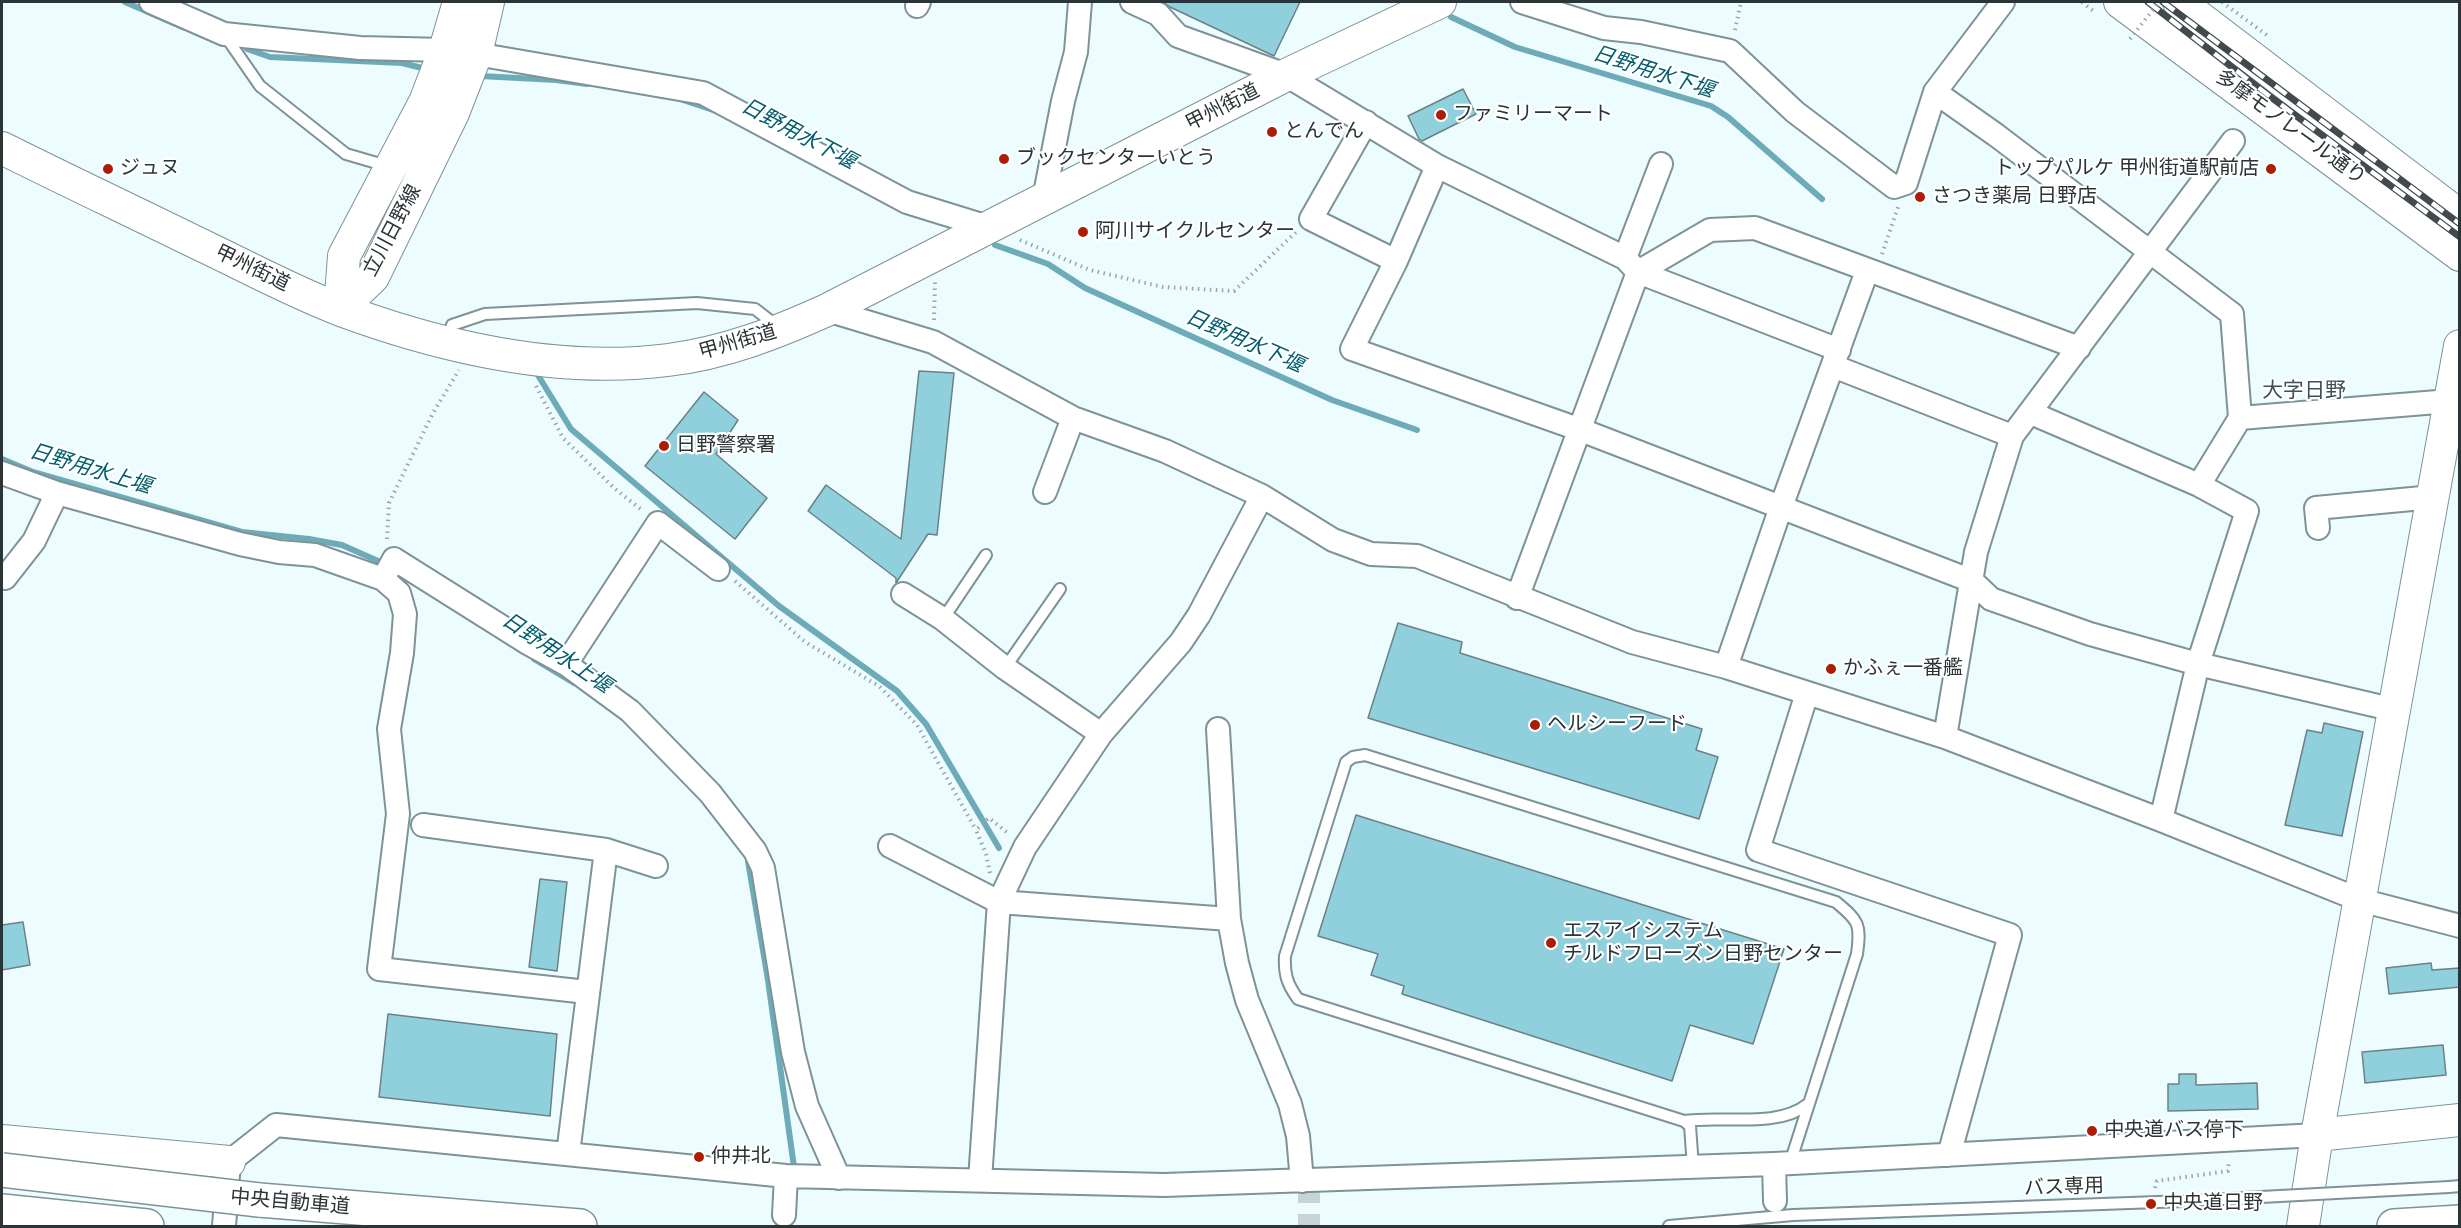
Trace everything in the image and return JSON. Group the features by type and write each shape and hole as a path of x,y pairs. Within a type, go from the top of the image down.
{"highway":[{"name":"中央自動車道","path":"2,1170 259,1200 580,1227"},
{"path":"2,1210 147,1227"},
{"path":"2394,1227 2460,1222"}],"main road":[{"name":"立川日野線","path":"340,309 344,256 425,102 445,50 459,2"},
{"name":"立川日野線","path":"340,309 373,277 453,113 476,54 488,2"},
{"name":"甲州街道","path":"2,148 340,309 407,332 522,359 603,365 669,360 720,351 782,330 827,310 992,228 1286,75 1440,2"},
{"name":"多摩モノレール通り","path":"2120,2 2460,255"},
{"name":"多摩モノレール通り","path":"2179,2 2460,216"},
{"path":"2303,1227 2317,1136 2433,497 2451,444 2450,400 2460,346"},
{"path":"2317,1136 2460,1120"},
{"path":"2,1141 229,1162"}],"street":[{"path":"151,2 224,34 360,48 445,50"},
{"path":"1044,199 1076,52 1080,2"},
{"path":"1132,2 1158,14 1178,36 1286,75 1437,166 1631,265 2012,436"},
{"path":"1522,2 1604,28 1641,32 1730,51 1795,112 1894,188 1906,183 1935,92 2003,2"},
{"path":"476,54 703,93 907,202 992,228"},
{"path":"1935,92 1996,135 2232,314 2240,418 2199,485"},
{"path":"1366,122 1311,219 1396,261"},
{"path":"1945,737 1976,552 2012,436 2233,141"},
{"path":"1517,598 1581,430 1661,164"},
{"path":"1437,166 1396,261 1352,349 1581,430 1781,507 1972,581 1991,599 2091,634 2198,664 2395,710"},
{"path":"1631,265 1710,230 1755,228 2079,348"},
{"path":"1726,667 1781,507 1836,358 1871,272"},
{"path":"827,310 933,342 1073,418 1165,451 1262,496 1333,540 1371,554 1417,556 1517,598 1632,642 1726,667 1945,737 2360,900 2460,926"},
{"path":"2240,418 2450,400"},
{"path":"2031,413 2199,485 2247,511 2198,664 2161,820"},
{"path":"1045,492 1073,418"},
{"path":"2,473 57,493 240,544 389,568 566,664 630,711 710,793 755,851 763,868 793,1052 807,1107 839,1178"},
{"path":"5,578 34,541 57,493"},
{"path":"980,1180 999,903 1025,847 1101,734 1181,642 1199,615 1262,496"},
{"path":"2318,528 2316,508 2433,497"},
{"path":"566,664 658,524 718,568"},
{"path":"389,568 405,614 402,653 389,729 398,814 379,969 587,992"},
{"path":"903,594 943,619 1005,668 1101,734"},
{"path":"1807,693 1758,850 2010,935 1949,1155"},
{"path":"1218,729 1230,919 1237,963 1247,1000 1290,1104 1296,1125 1302,1181"},
{"path":"423,825 606,850 656,866"},
{"path":"890,846 999,903 1230,919"},
{"path":"568,1154 606,850"},
{"path":"224,1227 229,1162 276,1125 786,1176 1164,1185 1693,1167 2317,1136"},
{"path":"1775,1201 1782,1163"},
{"path":"784,1215 786,1176"}],"lane":[{"path":"224,34 260,86 346,154 390,168"},
{"path":"457,344 452,325 485,314 697,303 755,309 782,330"},
{"path":"943,619 986,555"},
{"path":"1005,668 1060,589"},
{"path":"1693,1167 1690,1126 1684,1121 1298,999 1284,973 1285,956 1346,762 1353,757 1365,755 1836,902 1851,915 1860,929 1857,954 1808,1104 1782,1163"},
{"path":"1684,1121 1702,1118 1771,1118 1797,1112 1808,1104"},
{"name":"バス専用","path":"1669,1227 1793,1215 2151,1204 2454,1187"}],"path":[{"path":"1730,51 1741,2"},
{"path":"2130,39 2159,2"},
{"path":"2222,2 2268,36"},
{"path":"1871,272 1906,183"},
{"path":"992,228 1090,270 1163,287 1234,291 1311,219"},
{"path":"933,342 935,255"},
{"path":"389,568 389,503 434,413 458,374 457,344"},
{"path":"522,359 562,438 614,488 658,524"},
{"path":"718,568 749,591 805,642 879,686 917,725 978,829 999,903"},
{"path":"978,829 989,818 1025,847"},
{"path":"2151,1204 2157,1180 2228,1172 2231,1140"}],"building":[{"path":"1163,2 1300,2 1274,56"},
{"path":"1463,89 1476,114 1422,141 1419,139 1408,116"},
{"path":"919,371 954,373 937,535 928,534 896,583 896,578 808,511 826,485 901,539"},
{"path":"704,392 738,420 716,454 767,498 735,539 645,466"},
{"path":"1398,623 1462,642 1460,653 1702,729 1696,750 1718,757 1699,819 1368,718"},
{"path":"2324,723 2363,732 2342,836 2285,825 2307,730 2322,733"},
{"name":"エスアイシステム チルドフローズン日野センター","path":"1356,815 1784,949 1753,1044 1690,1025 1672,1081 1402,994 1404,986 1371,975 1378,954 1318,936"},
{"path":"540,879 567,882 557,971 529,967"},
{"path":"23,922 30,965 2,970 2,925"},
{"path":"2431,963 2432,970 2460,968 2460,987 2389,994 2386,968"},
{"path":"388,1014 557,1034 550,1116 379,1097"},
{"path":"2443,1045 2446,1075 2365,1083 2362,1052"},
{"path":"2179,1074 2196,1074 2196,1085 2257,1083 2258,1109 2168,1111 2168,1084 2179,1084"}],"waterway":[{"name":"日野用水下堰","path":"125,2 185,28"},
{"name":"日野用水下堰","path":"1451,17 1515,47 1711,106 1728,117 1822,199"},
{"name":"日野用水下堰","path":"247,49 270,57 402,63 422,68"},
{"name":"日野用水下堰","path":"480,76 587,84"},
{"name":"日野用水下堰","path":"680,99 716,111"},
{"name":"日野用水下堰","path":"995,245 1048,264 1085,288 1332,400 1417,430"},
{"path":"536,372 571,429 779,606 897,691 926,724 999,848"},
{"name":"日野用水上堰","path":"2,459 33,472 242,532 342,545 387,565"},
{"name":"日野用水上堰","path":"534,659 574,683"},
{"name":"日野用水上堰","path":"748,861 768,980 794,1167"}],"tunnel":[{"path":"1309,1181 1309,1226"},
{"path":"1775,1201 1776,1226"}],"railway":[{"path":"2148,2 2268,95 2460,237"},
{"path":"2163,2 2460,224"}],"place":[{"name":"ファミリーマート","path":"1441,115"},
{"name":"とんでん","path":"1272,132"},
{"name":"ブックセンターいとう","path":"1004,159"},
{"name":"ジュヌ","path":"108,169"},
{"name":"トップパルケ 甲州街道駅前店","path":"2271,169"},
{"name":"さつき薬局 日野店","path":"1920,197"},
{"name":"阿川サイクルセンター","path":"1083,232"},
{"name":"日野警察署","path":"664,446"},
{"name":"かふぇ一番艦","path":"1831,669"},
{"name":"ヘルシーフード","path":"1535,725"},
{"name":"エスアイシステム チルドフローズン日野センター","path":"1551,943"},
{"name":"中央道バス停下","path":"2092,1131"},
{"name":"仲井北","path":"699,1157"},
{"name":"中央道日野","path":"2151,1204"}],"district":[{"name":"大字日野","path":"2304,392"}]}
